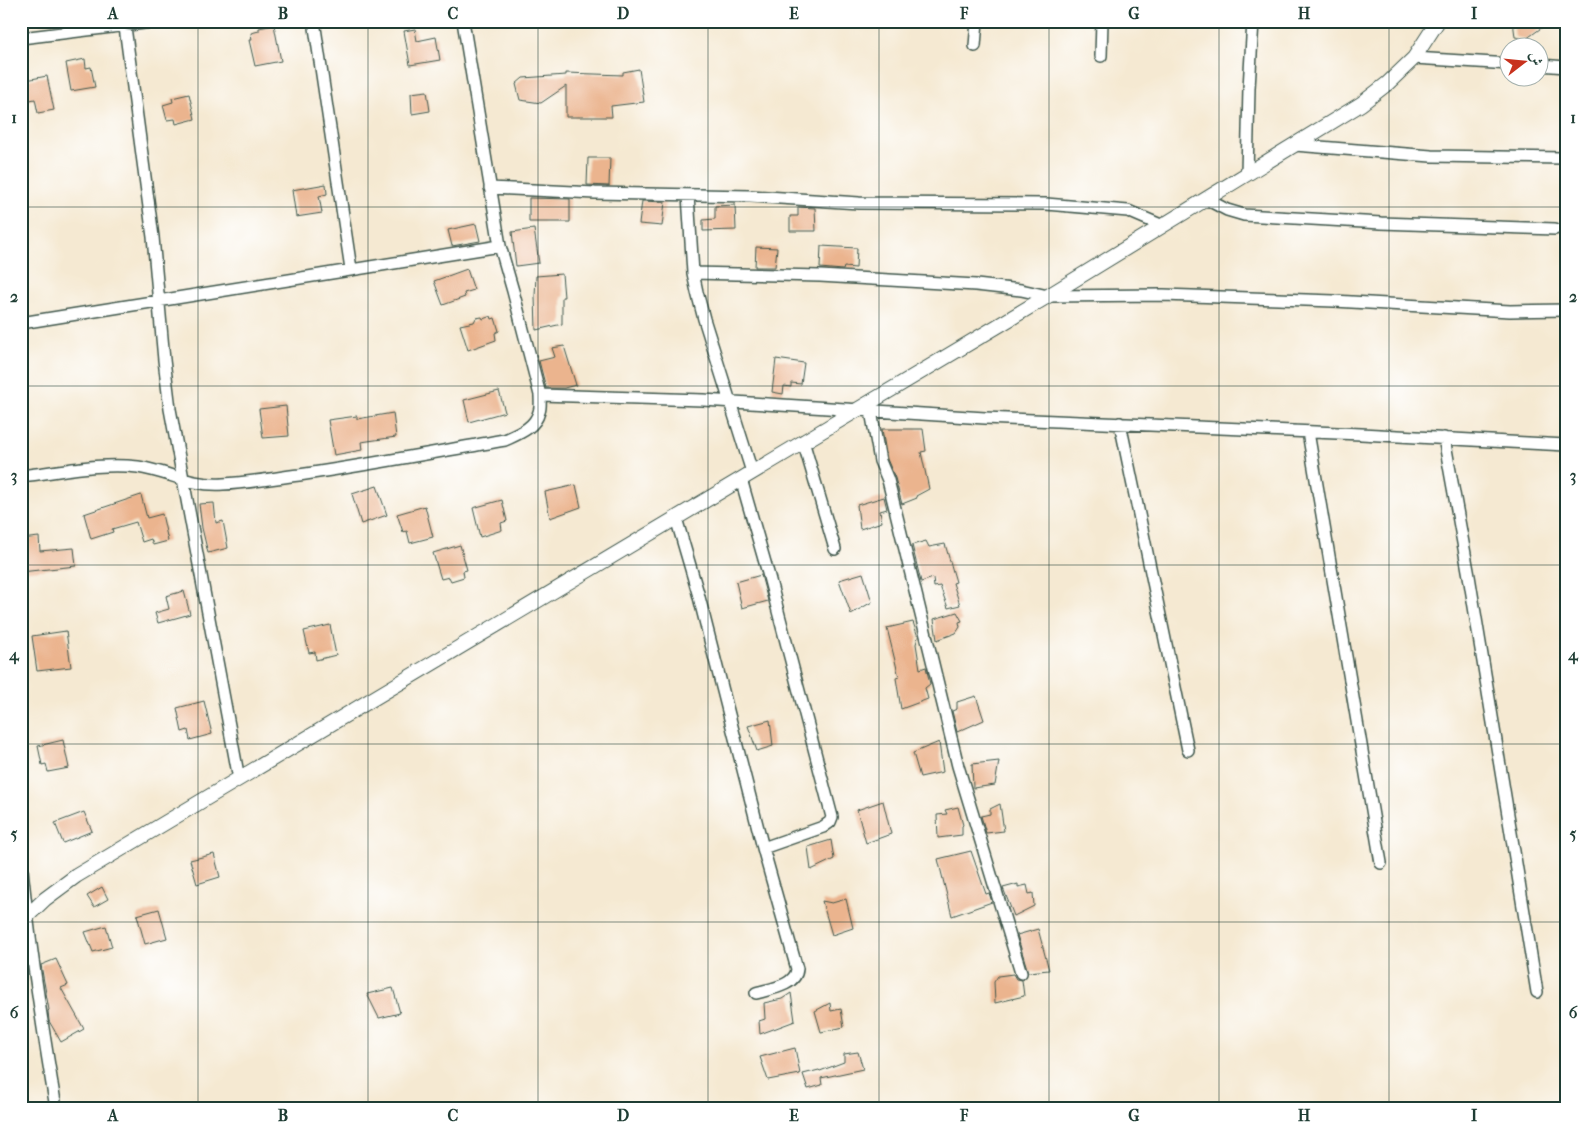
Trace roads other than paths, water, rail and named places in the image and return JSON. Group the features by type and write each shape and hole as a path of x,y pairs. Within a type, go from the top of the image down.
{"street":[{"path":"21,38 161,21"},
{"path":"314,21 351,269"},
{"path":"21,476 115,466 160,471 183,481 224,484 330,470 505,440 525,431 533,423 540,412 540,396 516,300 500,246 463,21"},
{"path":"975,46 977,21"},
{"path":"1101,56 1102,21"},
{"path":"1247,174 1249,88 1254,21"},
{"path":"24,919 57,889 76,876 1048,296 1362,104 1414,58 1438,21"},
{"path":"125,26 154,237 170,409 239,779"},
{"path":"1414,58 1500,63"},
{"path":"1550,65 1566,66"},
{"path":"1296,145 1431,156 1562,158"},
{"path":"490,188 594,193 750,196 860,203 1046,204 1128,211 1162,226"},
{"path":"688,195 693,273 704,319 730,401 768,572 832,816 830,822 823,827 763,848"},
{"path":"1206,199 1226,210 1244,215 1381,224 1555,229"},
{"path":"21,323 500,246"},
{"path":"693,273 820,276 976,285 1021,290 1048,296 1173,295 1334,301 1510,311 1566,310"},
{"path":"540,396 730,401 985,418 1566,444"},
{"path":"872,411 880,461 888,480 958,766 1021,973"},
{"path":"1120,423 1188,750"},
{"path":"1308,432 1381,863"},
{"path":"1444,438 1469,576 1537,992"},
{"path":"803,442 835,549"},
{"path":"676,518 698,593 763,848 797,969 797,975 791,982 756,993"},
{"path":"21,859 24,919 56,1108"}]}
